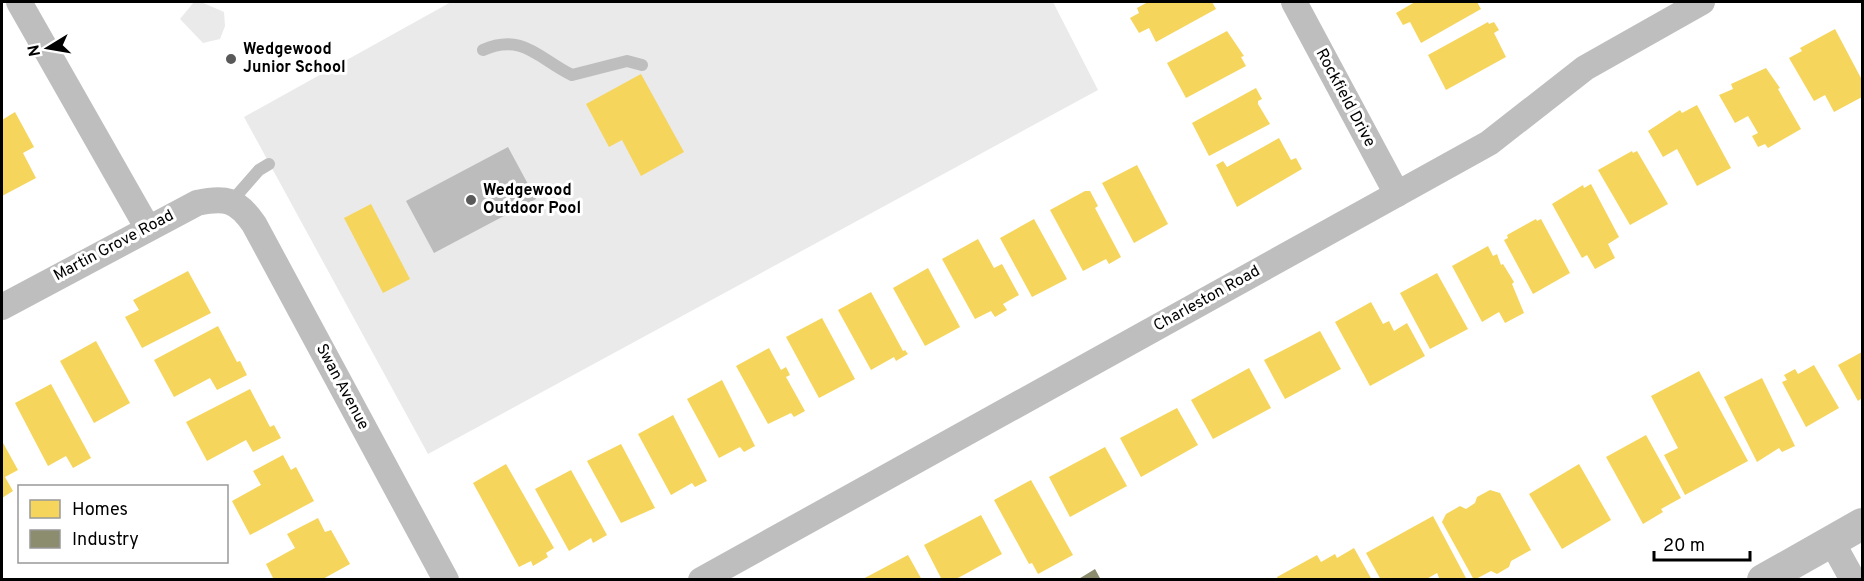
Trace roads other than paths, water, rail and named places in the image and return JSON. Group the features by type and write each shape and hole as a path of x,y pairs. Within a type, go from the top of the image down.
{"street":[{"path":"19,2 147,227"},
{"name":"Rockfield Drive","path":"1294,2 1397,194"},
{"name":"Charleston Road","path":"701,579 1489,143 1585,68 1702,2"},
{"name":"Martin Grove Road","path":"2,307 147,227 197,203 213,200 231,202"},
{"name":"Swan Avenue","path":"231,202 242,207 254,224 446,579"},
{"path":"1763,579 1863,524"},
{"path":"1832,542 1853,579"}],"lane":[{"path":"483,50 506,44 527,48 539,52 572,75 627,61 642,65"},
{"path":"231,202 260,170 269,164"}],"place":[{"name":"Wedgewood Junior School","path":"231,59"},
{"name":"Wedgewood Outdoor Pool","path":"471,200"}]}
